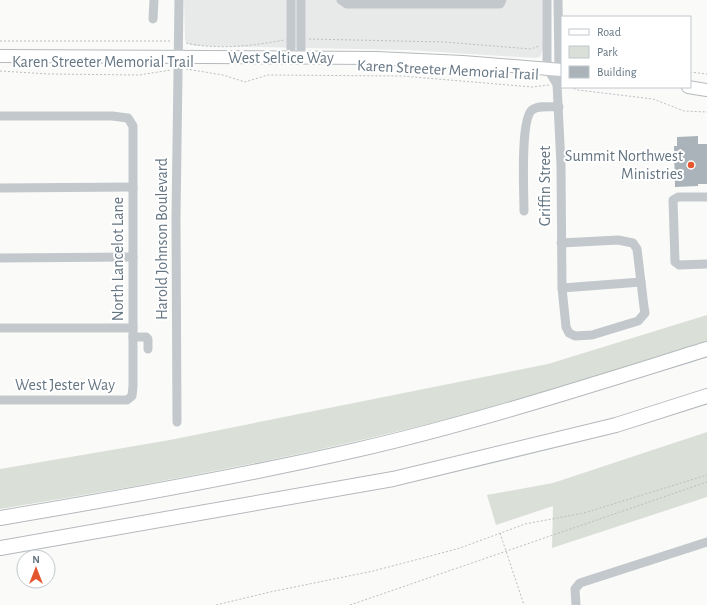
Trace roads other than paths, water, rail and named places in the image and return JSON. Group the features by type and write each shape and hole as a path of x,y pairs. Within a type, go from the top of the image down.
{"highway":[{"path":"0,518 208,482 356,450 474,420 707,349"},
{"path":"0,548 393,479 616,425 707,396"}],"main road":[{"name":"West Seltice Way","path":"0,56 179,56 408,59 556,69"},
{"path":"691,87 707,90"}],"street":[{"path":"153,19 154,0"},
{"name":"Harold Johnson Boulevard","path":"177,422 178,0"},
{"path":"291,0 296,58"},
{"path":"296,58 301,0"},
{"path":"341,0 347,4 448,5 500,4 502,0"},
{"path":"547,0 547,43 556,69"},
{"path":"556,69 558,0"},
{"path":"547,32 558,32"},
{"name":"Griffin Street","path":"556,69 559,107 561,243 562,288 566,327 570,333 581,336 592,335 633,324 642,317 645,313 637,249 633,243 618,240 561,243"},
{"path":"524,211 524,145 527,117 532,110 538,107 559,107"},
{"name":"North Lancelot Lane","path":"0,116 123,116 131,120 133,126 133,386 130,398"},
{"path":"0,188 133,187"},
{"path":"707,197 678,197 673,200 675,262 679,265 707,264"},
{"path":"0,258 133,257"},
{"path":"562,288 641,282"},
{"path":"0,328 133,333 146,337 148,340 148,349"},
{"name":"West Jester Way","path":"0,400 127,400 130,398"},
{"path":"576,605 574,589 580,583 707,542"}],"place":[{"name":"Summit Northwest Ministries","path":"691,165"}]}
